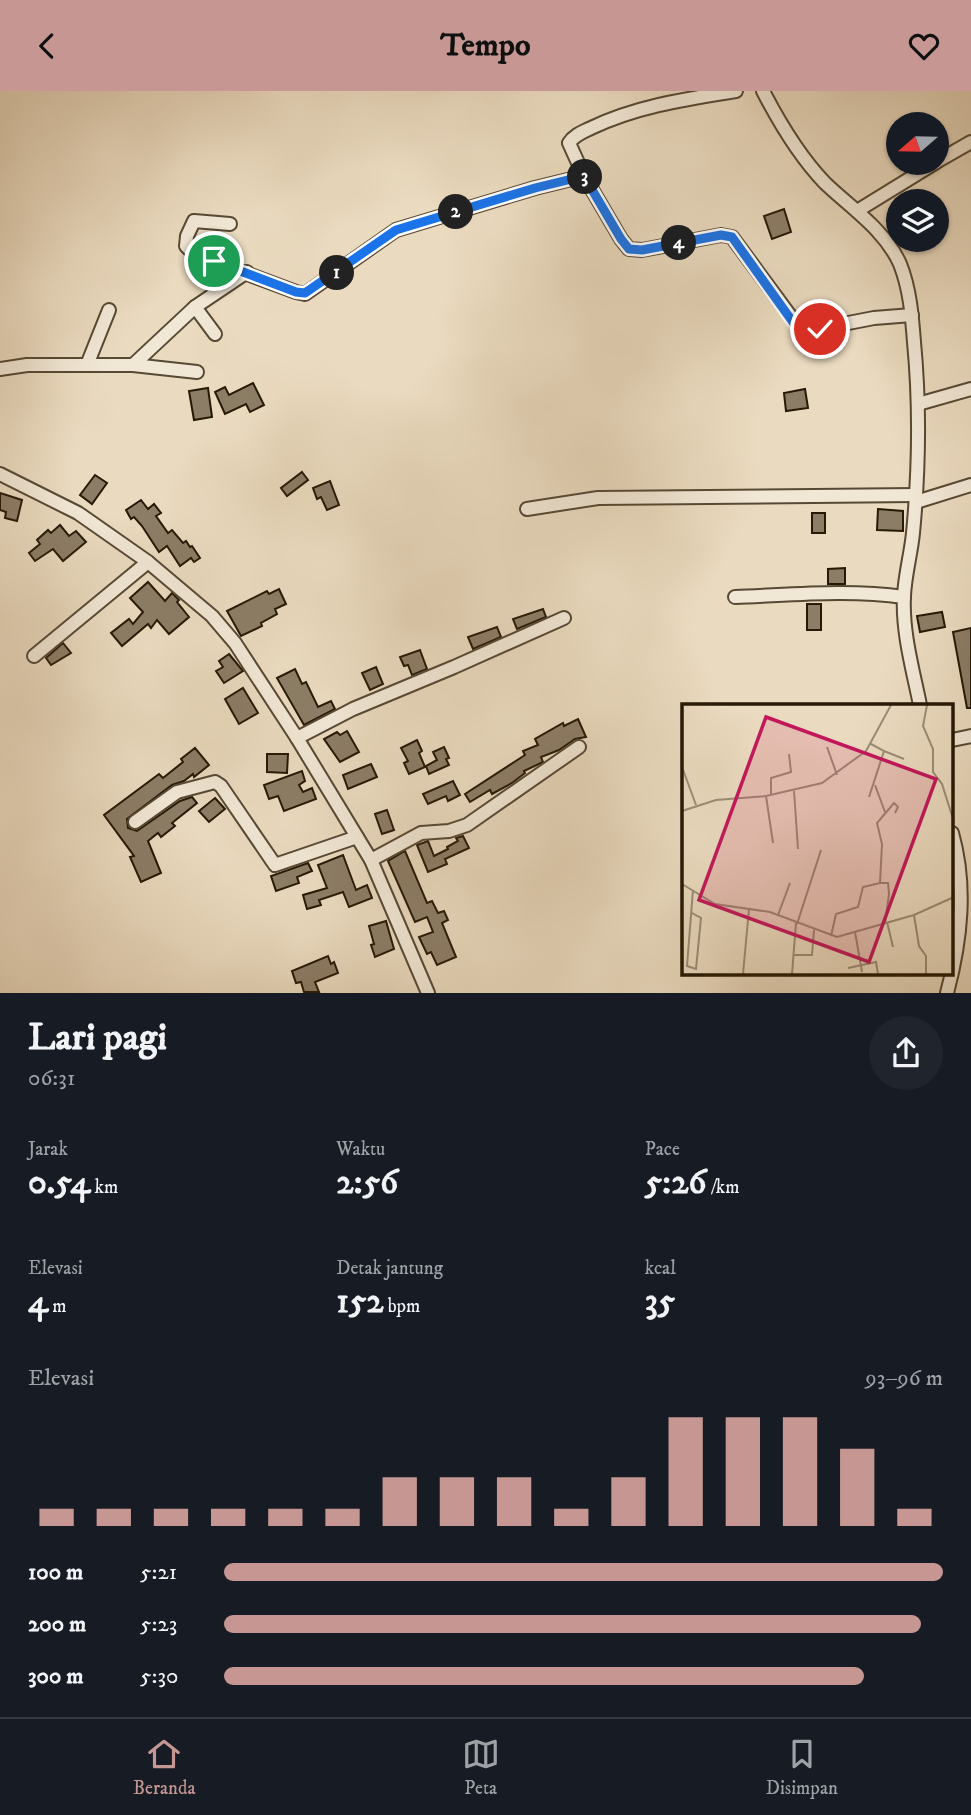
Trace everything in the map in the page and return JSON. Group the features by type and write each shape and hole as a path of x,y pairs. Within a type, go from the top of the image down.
{"street":[{"path":"736,91 619,115 571,140 570,148 584,176 621,239 629,249 642,250 721,235 732,237 800,328 811,330 874,318 912,315"},
{"path":"763,91 805,160 891,249 907,285 912,315 918,404 916,499 904,597 907,638 920,704"},
{"path":"949,155 971,142"},
{"path":"857,211 915,175"},
{"path":"230,224 194,221 186,246 194,254 305,293 396,230 584,176"},
{"path":"133,365 195,307 247,272"},
{"path":"195,307 215,334"},
{"path":"87,365 109,310"},
{"path":"0,369 27,365 133,365 197,372"},
{"path":"918,404 971,389"},
{"path":"0,474 78,513 148,562 212,616 236,643 371,860 428,992"},
{"path":"527,509 598,498 916,499 971,485"},
{"path":"34,656 148,562"},
{"path":"735,597 837,593 904,597"},
{"path":"297,738 353,709 564,618"},
{"path":"371,860 421,833 449,831 467,825 579,747"},
{"path":"135,822 171,794 215,782 221,786 275,865 357,837"},
{"path":"954,843 961,911 954,966"},
{"path":"947,992 952,975"}],"building":[{"path":"784,209 791,232 772,239 764,216"},
{"path":"253,383 264,405 250,412 246,404 225,414 215,392 225,387 229,395"},
{"path":"208,388 212,417 194,420 189,391"},
{"path":"805,389 808,408 786,411 784,393"},
{"path":"302,472 308,480 287,496 281,488"},
{"path":"95,475 107,483 92,504 80,495"},
{"path":"330,481 339,505 327,510 321,497 317,499 313,488"},
{"path":"0,493 22,500 17,521 5,518 6,512 0,510"},
{"path":"141,500 148,509 154,504 161,513 156,516 168,533 172,530 183,543 186,541 192,546 200,558 194,562 191,558 180,566 167,546 159,552 142,526 134,517 131,519 126,510"},
{"path":"878,509 903,511 903,531 877,530"},
{"path":"812,513 825,513 825,533 812,533"},
{"path":"60,525 69,536 76,531 86,542 63,561 53,549 35,561 29,553 40,544 37,540 48,530 51,533"},
{"path":"845,568 845,584 828,584 828,569"},
{"path":"148,582 165,601 172,593 189,617 169,634 157,620 151,628 148,624 122,646 111,633 129,619 133,624 143,612 130,598"},
{"path":"279,589 286,604 275,609 277,614 261,623 262,626 241,636 227,611 267,591 269,594"},
{"path":"807,604 821,604 821,630 807,630"},
{"path":"543,609 546,617 517,629 513,619"},
{"path":"942,612 945,627 920,632 917,616"},
{"path":"497,627 501,637 473,649 468,637"},
{"path":"971,628 971,708 967,708 953,632"},
{"path":"63,643 71,653 51,665 46,658"},
{"path":"420,650 427,669 412,675 408,665 404,666 400,657"},
{"path":"229,654 243,671 224,683 216,671 223,667 219,661"},
{"path":"376,667 383,684 370,690 362,673"},
{"path":"295,669 302,684 306,682 318,707 331,701 335,709 304,725 277,678"},
{"path":"243,688 258,713 239,724 225,699"},
{"path":"578,719 586,737 575,739 559,750 541,757 543,762 524,771 525,773 512,783 492,794 490,790 470,802 465,794 525,755 523,751 538,745 535,739 563,723 564,726"},
{"path":"347,731 359,752 340,762 324,739 337,732 340,735"},
{"path":"417,740 425,767 409,774 404,763 408,761 401,748"},
{"path":"444,747 449,765 429,774 426,766 437,760 433,752"},
{"path":"195,748 209,765 194,777 193,774 172,785 127,819 128,828 137,831 180,801 192,797 197,803 172,823 175,826 161,837 158,833 148,841 161,873 141,882 130,857 134,856 104,815 159,774 163,778"},
{"path":"267,754 288,754 287,773 267,772"},
{"path":"371,764 377,777 348,789 343,775"},
{"path":"302,771 305,781 299,785 303,792 312,788 316,799 284,811 278,796 269,799 264,785"},
{"path":"453,781 460,795 448,801 446,796 428,804 423,794"},
{"path":"215,798 225,809 209,822 199,811"},
{"path":"387,810 394,830 382,834 375,814"},
{"path":"463,836 469,848 445,859 447,864 428,872 417,845 428,841 434,856 458,841 456,838"},
{"path":"405,851 427,903 432,901 438,913 444,911 448,920 442,923 456,957 437,965 431,952 427,954 419,937 433,932 427,917 415,922 388,861"},
{"path":"343,855 356,890 367,885 372,898 349,907 343,892 319,900 321,905 307,909 303,895 327,888 318,865"},
{"path":"308,863 312,871 297,877 299,883 276,891 271,876"},
{"path":"386,921 394,949 375,957 369,926"},
{"path":"328,956 331,964 334,962 338,973 315,982 319,992 304,992 301,982 296,983 292,971"}],"route":[{"path":"214,261 301,294 310,291 396,230 584,176 629,249 642,250 721,235 732,237 795,325 805,330 820,329"}]}
